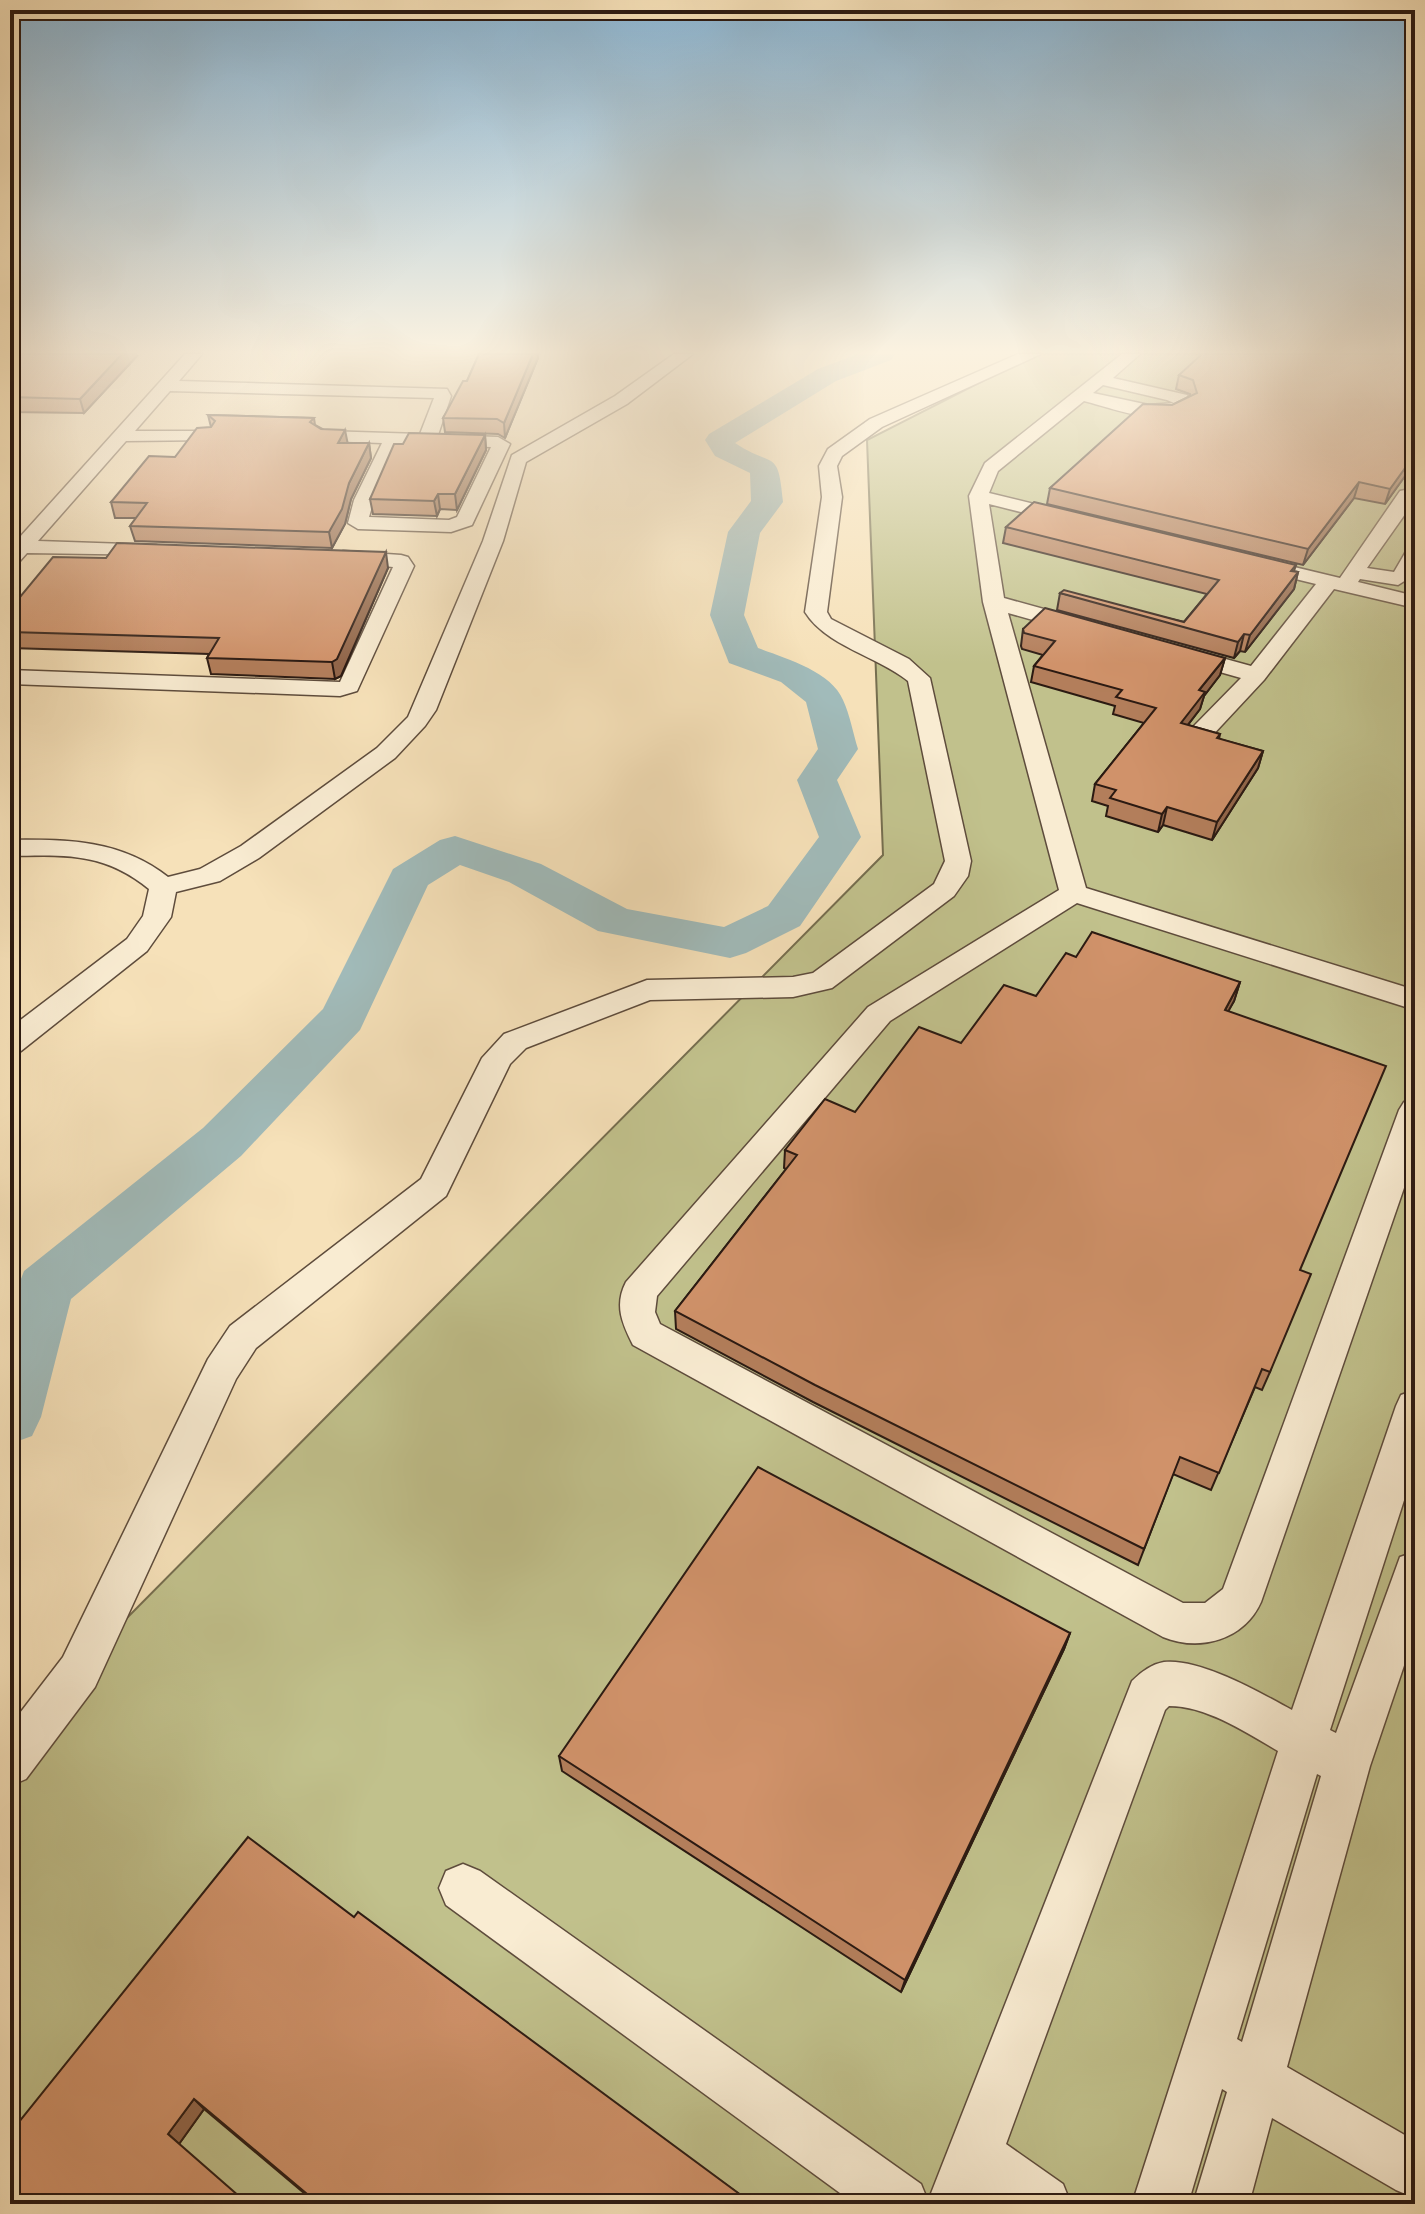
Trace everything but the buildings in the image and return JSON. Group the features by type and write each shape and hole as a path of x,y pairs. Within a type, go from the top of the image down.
{"street":[{"path":"16,554 104,457"},
{"path":"384,457 364,500 358,523 407,526 460,524 465,521 495,457"},
{"path":"163,887 197,880 229,865 386,753 424,710 493,541 519,457"},
{"path":"10,1763 79,1672 206,1397 243,1337 434,1187 497,1058 505,1048 515,1041 647,990 793,987 822,981 944,890 954,876 958,861 919,678 901,664 823,623 816,612 832,497 828,466 832,457"},
{"path":"1004,457 991,467 978,496 994,602 1074,893"},
{"path":"1200,734 1343,579 1407,495 1415,494"},
{"path":"978,496 1085,522"},
{"path":"16,554 177,552"},
{"path":"1343,579 1398,579 1404,575 1415,552"},
{"path":"10,677 340,689 349,686 404,566 401,561 393,559 315,556"},
{"path":"1238,559 1343,579 1415,602"},
{"path":"994,602 1096,630"},
{"path":"1154,646 1256,675"},
{"path":"10,848 77,849 113,854 149,874 163,887"},
{"path":"10,1044 137,945 157,917 163,887"},
{"path":"1415,1000 1074,893 879,1014 639,1292 637,1312 646,1334 1178,1623 1198,1626 1217,1622 1240,1602 1415,1110"},
{"path":"1160,2204 1305,1739 1415,1406"},
{"path":"1221,2204 1347,1766 1415,1571"},
{"path":"954,2204 1148,1696 1160,1685 1196,1688 1305,1739 1347,1766"},
{"path":"463,1888 901,2204"},
{"path":"1209,2052 1415,2171"},
{"path":"975,2155 1043,2204"}],"green space":[{"path":"868,457 1415,457 1415,2204 10,2204 10,1736 883,855"}],"waterway":[{"path":"10,1417 45,1287 222,1142 343,1018 409,878 455,849 525,873 614,921 730,943 784,916 840,837 817,780 838,749 824,698 794,674 742,655 727,615 744,532 767,502 765,469 740,457"}]}
